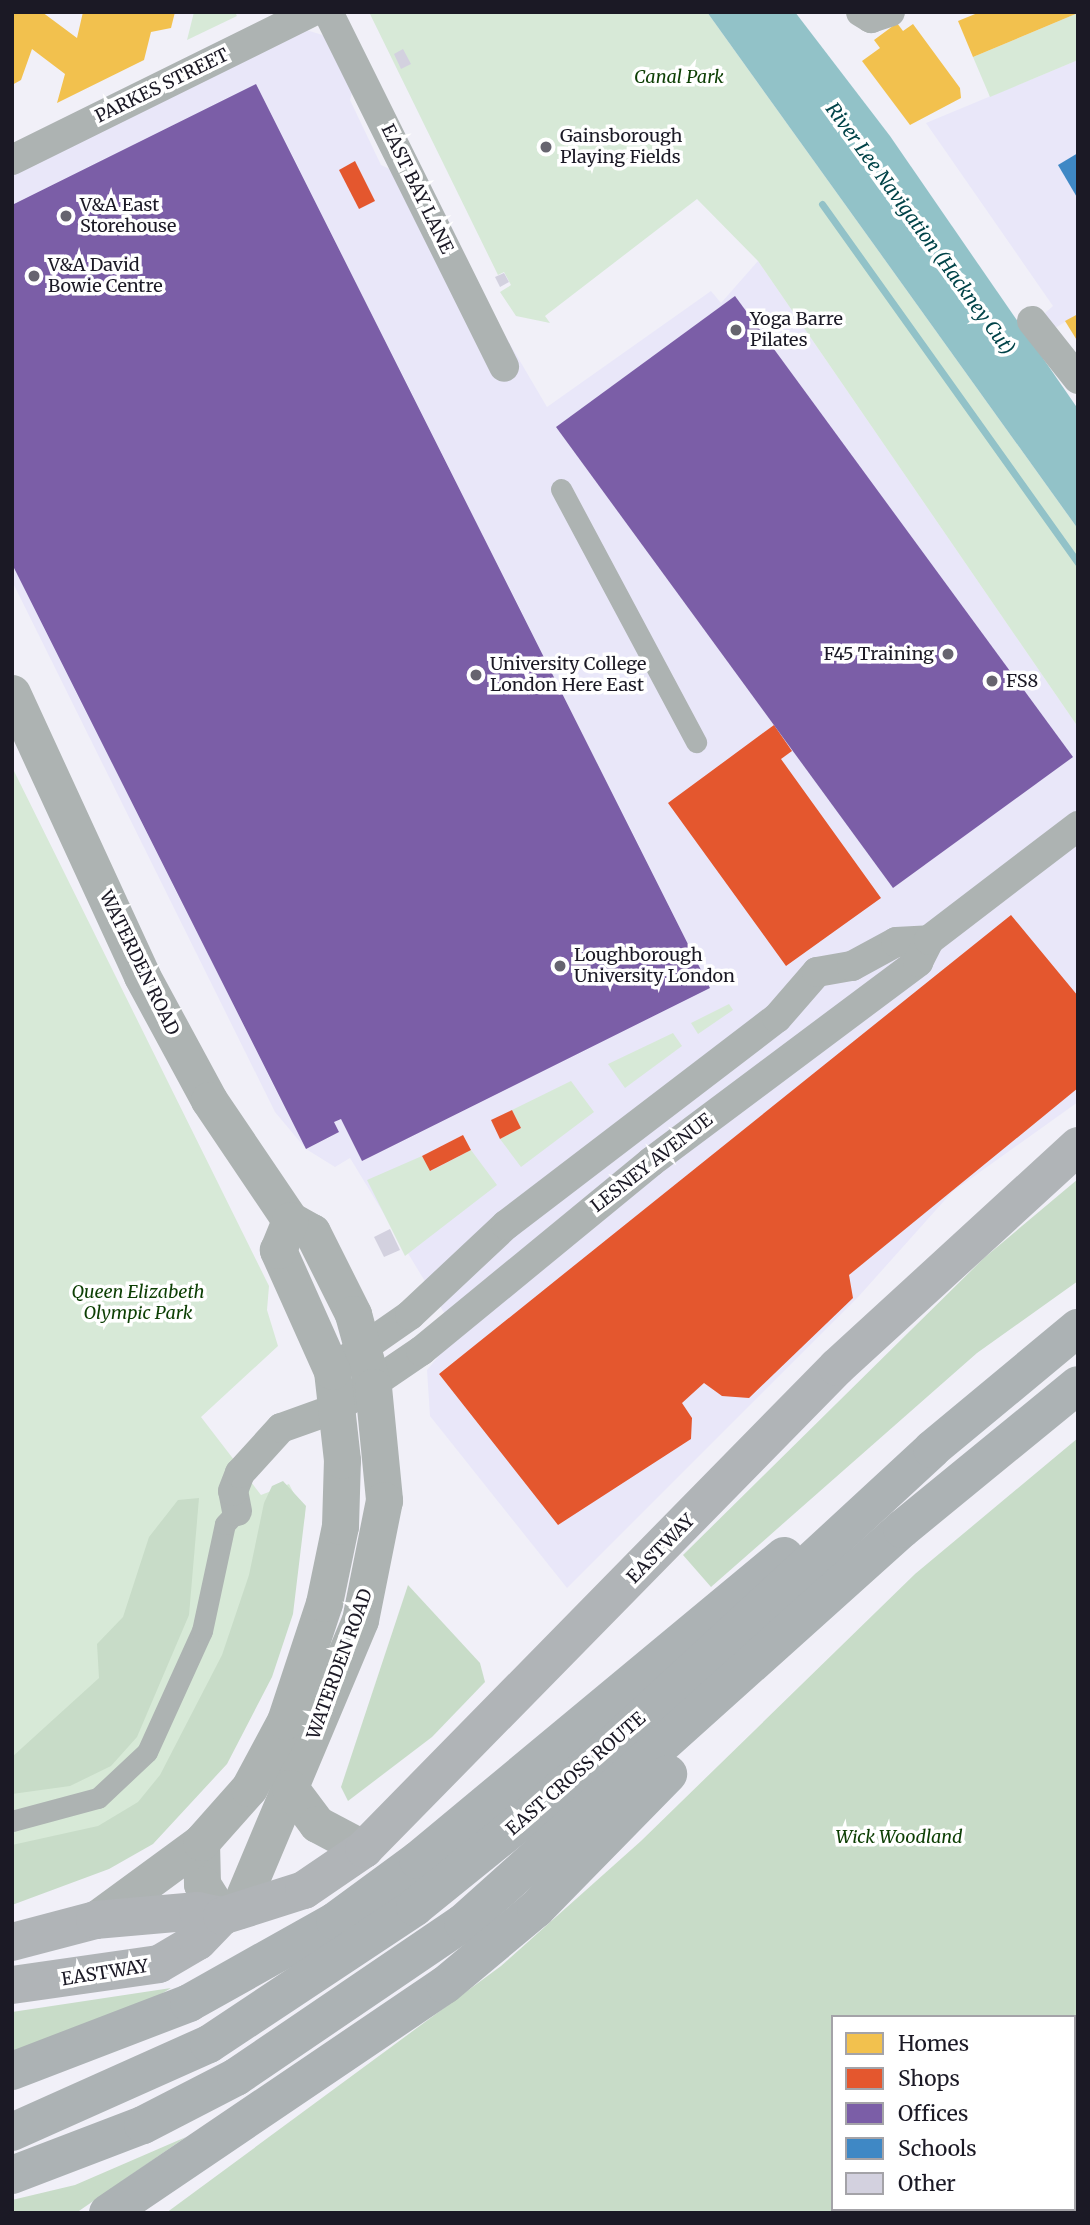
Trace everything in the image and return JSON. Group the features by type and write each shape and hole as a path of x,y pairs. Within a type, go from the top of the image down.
{"highway":[{"name":"EAST CROSS ROUTE","path":"12,2132 209,2044 415,1908 589,1766 897,1482 1078,1328"},
{"path":"12,2175 179,2107 370,1991 527,1870 985,1457 1078,1385"},
{"path":"12,2071 190,2003 335,1921 418,1860 810,1535 897,1482"},
{"path":"108,2213 373,2038 479,1958 660,1784 756,1663"}],"main road":[{"name":"EASTWAY","path":"12,1985 139,1971 175,1956 230,1913 304,1890 363,1849 837,1367 1078,1146"},
{"name":"EASTWAY","path":"12,1942 94,1920 198,1911 230,1913"}],"street":[{"name":"PARKES STREET","path":"12,160 312,12"},
{"name":"EAST BAY LANE","path":"328,12 504,367"},
{"path":"861,12 871,18 890,12"},
{"path":"1032,321 1078,379"},
{"path":"561,489 696,742"},
{"name":"WATERDEN ROAD","path":"12,692 142,976 208,1100 290,1220 312,1232 362,1347 373,1387 384,1478 375,1560 360,1620 290,1788 230,1913"},
{"name":"LESNEY AVENUE","path":"237,1511 233,1491 251,1457 281,1428 337,1408 373,1387 651,1162 918,962 929,940 1074,836"},
{"name":"LESNEY AVENUE","path":"332,1371 410,1315 506,1225 777,1018 817,972 852,965 896,942 929,940"},
{"name":"WATERDEN ROAD","path":"94,1920 201,1842 249,1788 285,1721 324,1603 342,1507 337,1408 332,1371 278,1250 290,1220"},
{"path":"12,1821 98,1798 147,1752 202,1632 225,1524 237,1511"},
{"path":"290,1788 317,1824 363,1849"},
{"path":"201,1842 202,1884 230,1913"}],"shaded area":[{"path":"300,28 332,38 354,85 350,100 381,165 396,172 477,288 547,407 711,291 721,303 758,261 1078,727 1078,1102 952,1192 859,1296 567,1588 430,1416 427,1370 457,1334 350,1158 335,1167 306,1149 275,1112 12,581 12,173"},
{"path":"1078,60 1078,314 1055,328 1045,313 1053,306 926,123"}],"green space":[{"path":"194,12 235,12 237,16 187,40"},
{"name":"Canal Park","path":"369,12 707,12 1078,529 1078,727 758,261 697,199 545,316 550,323 516,316 500,292 511,285 504,272 498,275"},
{"path":"1078,13 1078,60 990,97 973,57"},
{"name":"Queen Elizabeth Olympic Park","path":"12,767 269,1286 267,1310 278,1346 201,1417 261,1495 289,1484 305,1515 290,1579 222,1672 152,1803 12,1900"},
{"path":"729,1004 733,1010 698,1034 691,1023"},
{"path":"673,1033 682,1046 625,1088 608,1064"},
{"path":"571,1081 594,1112 521,1167 500,1139 521,1128 512,1110"},
{"path":"471,1150 497,1185 405,1256 367,1180 422,1156 431,1171"},
{"path":"1078,1179 1078,1281 977,1353 711,1587 683,1555 984,1258"},
{"name":"Wick Woodland","path":"1078,1438 1078,2213 166,2213 501,1966 641,1841 915,1574"},
{"path":"283,1481 306,1506 293,1614 272,1677 227,1764 153,1844 109,1869 12,1905 12,1845 98,1826 138,1802 160,1775 222,1655 249,1575 264,1503 272,1486"},
{"path":"199,1498 189,1615 137,1737 111,1766 70,1786 12,1794 12,1757 99,1678 97,1644 123,1617 149,1537 178,1500"},
{"path":"408,1585 480,1663 485,1682 432,1737 348,1801 341,1787"},
{"path":"171,1988 116,2022 12,2056 12,2012"},
{"path":"186,2137 76,2213 12,2213 12,2200 75,2185"}],"water":[{"name":"River Lee Navigation (Hackney Cut)","path":"707,12 795,12 890,136 1078,409 1078,529"}],"building: Homes":[{"path":"12,12 42,12 77,38 83,12 175,12 171,28 151,32 144,60 57,103 65,74 32,49 21,80 12,85"},
{"path":"980,12 1078,13 973,57 958,21"},
{"path":"897,23 903,31 913,24 960,88 961,98 910,125 862,61 880,48 874,40"},
{"path":"1078,314 1078,342 1065,321"}],"building: Shops":[{"path":"355,161 375,201 359,209 339,170"},
{"path":"774,725 792,751 781,759 881,898 786,966 668,803"},
{"path":"1011,915 1078,996 1078,1088 849,1275 853,1298 749,1398 722,1396 704,1383 682,1403 692,1418 691,1439 558,1525 439,1374"},
{"path":"512,1110 521,1128 500,1139 491,1120"},
{"path":"463,1135 471,1150 430,1171 422,1156"}],"building: Offices":[{"path":"256,84 710,988 362,1161 341,1119 334,1122 339,1132 306,1149 12,564 12,205"},
{"path":"735,296 1073,757 893,888 556,427"}],"building: Schools":[{"path":"1078,153 1078,199 1058,165"}],"building: Other":[{"path":"403,49 411,64 401,69 394,54"},
{"path":"504,273 509,282 500,287 495,277"},
{"path":"390,1229 400,1250 384,1257 374,1237"}],"waterway":[{"path":"822,204 1078,563"}],"place":[{"name":"Gainsborough Playing Fields","path":"546,147"},
{"name":"V&A East Storehouse","path":"66,216"},
{"name":"V&A David Bowie Centre","path":"34,276"},
{"name":"Yoga Barre Pilates","path":"736,330"},
{"name":"F45 Training","path":"948,654"},
{"name":"University College London Here East","path":"476,675"},
{"name":"FS8","path":"992,681"},
{"name":"Loughborough University London","path":"560,966"}]}
